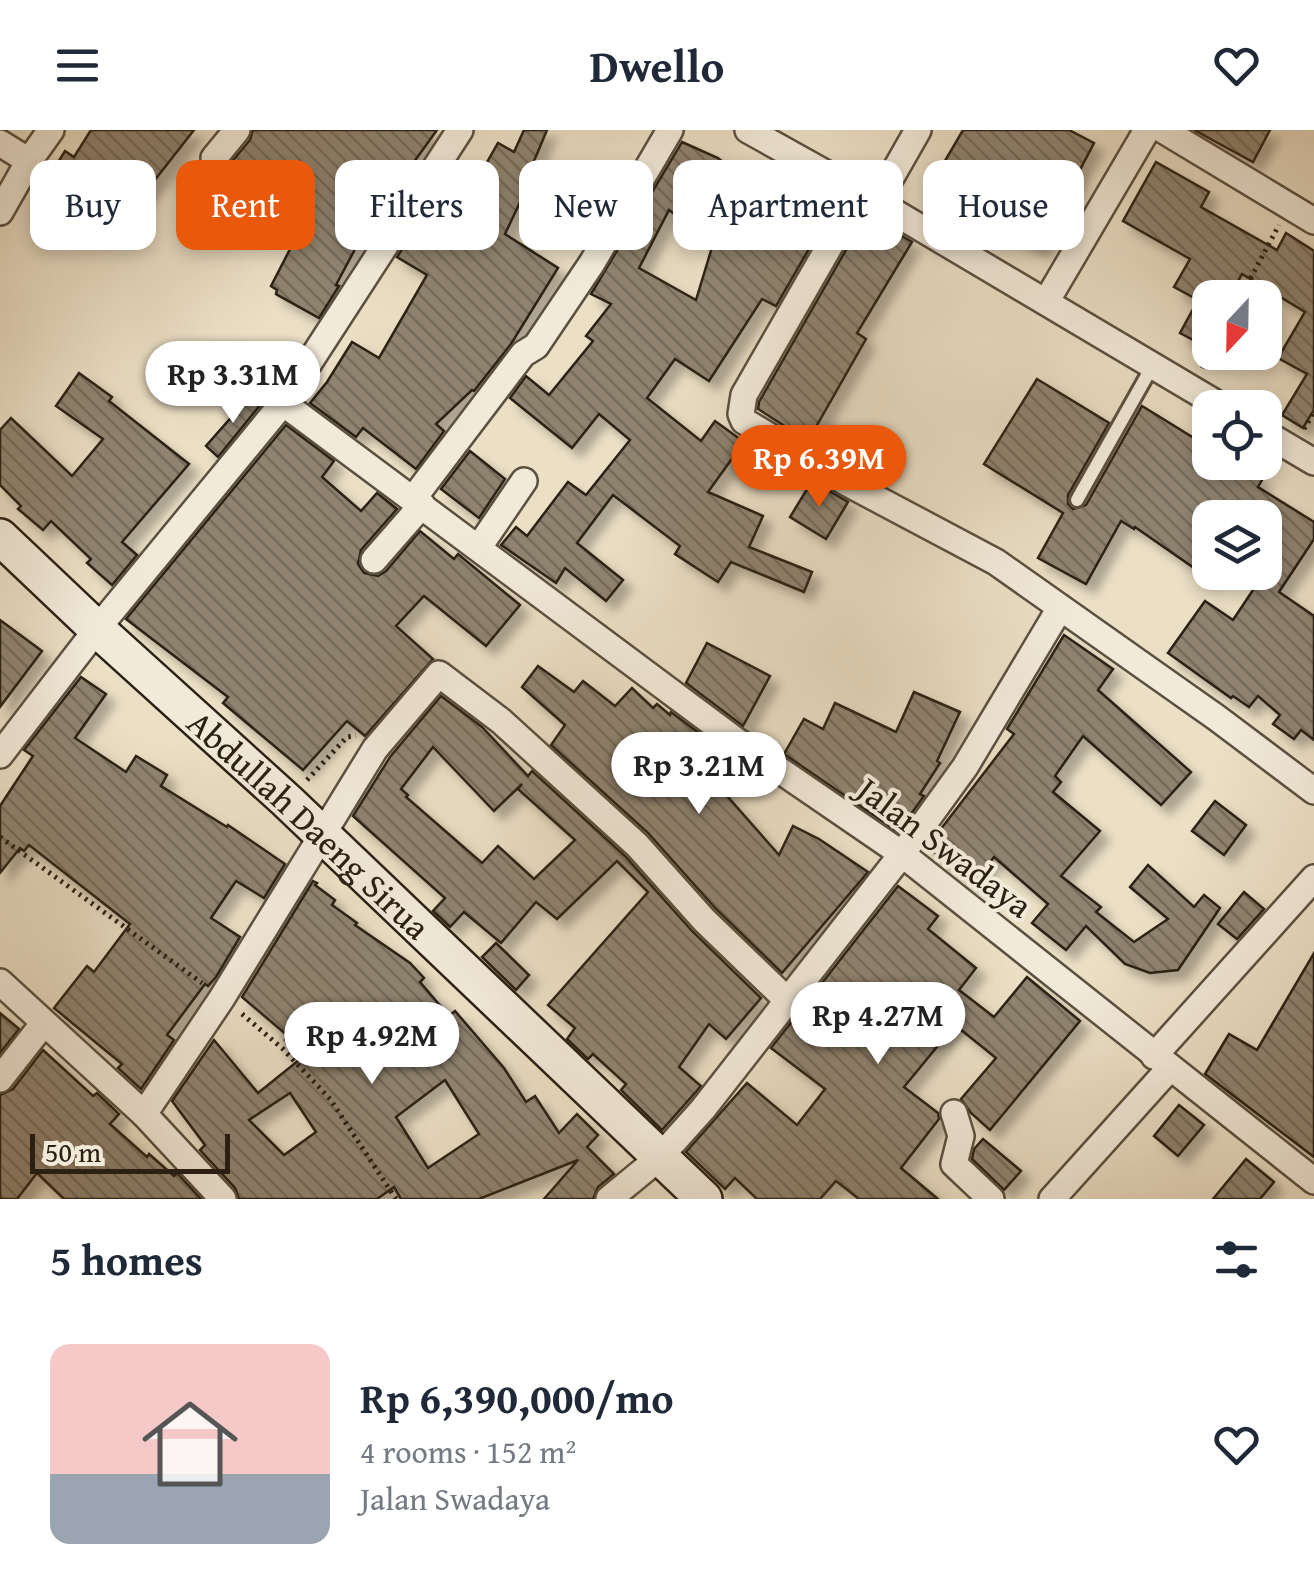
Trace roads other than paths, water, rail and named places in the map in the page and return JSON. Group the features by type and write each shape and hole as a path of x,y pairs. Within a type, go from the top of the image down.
{"main road":[{"name":"Abdullah Daeng Sirua","path":"0,537 96,630 287,802 704,1199"}],"street":[{"path":"0,212 52,130"},
{"path":"214,158 238,130"},
{"path":"0,755 96,630 283,403 460,130"},
{"path":"374,560 523,354 536,346 592,263 670,130"},
{"path":"748,130 801,160"},
{"path":"896,160 918,130"},
{"path":"1046,302 1147,130"},
{"path":"1163,130 1314,221"},
{"path":"0,144 29,161"},
{"path":"903,218 1194,390"},
{"path":"836,250 744,395 744,421 850,484 996,562 1314,790"},
{"name":"Jalan Swadaya","path":"283,403 734,739 902,854 1314,1181"},
{"path":"1282,442 1314,462"},
{"path":"479,547 524,481"},
{"path":"609,1199 659,1158 703,1109 902,854 965,767 1060,608"},
{"path":"144,1114 222,998 375,749 437,675 442,674 502,721 624,833 704,920 787,1000"},
{"path":"1052,1199 1314,878"},
{"path":"0,982 144,1114 223,1199"},
{"path":"0,1078 43,1024"},
{"path":"954,1112 960,1136 954,1164 991,1199"}],"lane":[{"path":"1077,500 1153,365"}]}
